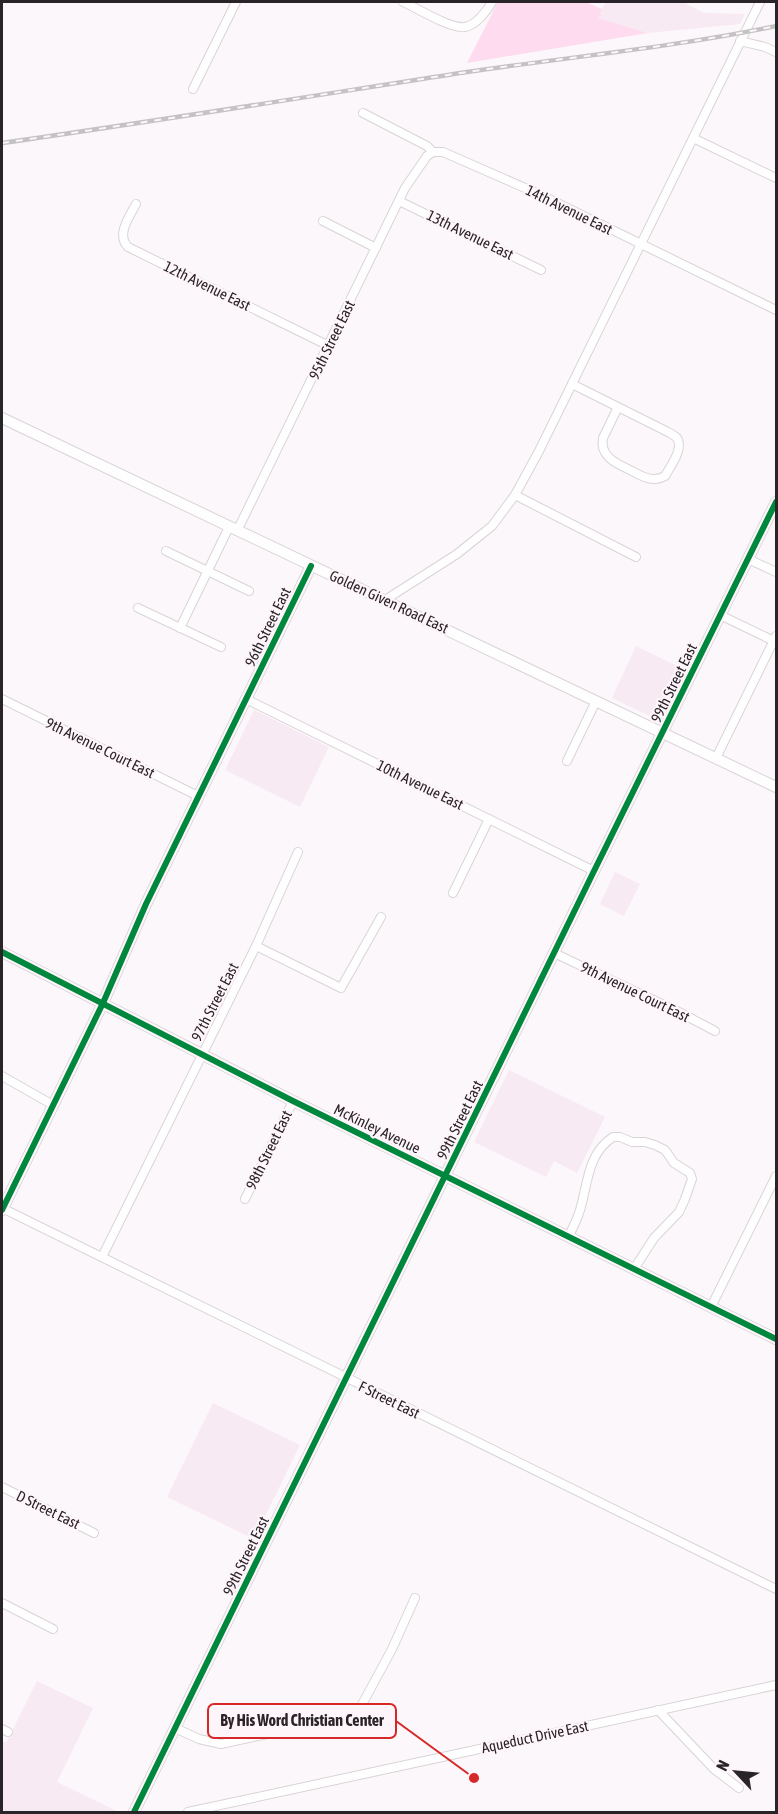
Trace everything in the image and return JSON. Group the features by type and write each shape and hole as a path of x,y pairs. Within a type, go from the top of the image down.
{"street":[{"path":"193,90 236,2"},
{"path":"403,2 443,22 460,27 467,27 480,18 492,2"},
{"path":"385,600 473,542 492,526 515,495 539,451 760,2"},
{"path":"740,41 777,52"},
{"name":"14th Avenue East","path":"363,113 427,146 433,152 443,152 541,195 777,310"},
{"path":"693,138 777,178"},
{"name":"95th Street East","path":"180,628 208,571 233,529 329,346 399,201 414,174 427,156 433,152"},
{"name":"13th Avenue East","path":"399,201 541,270"},
{"name":"12th Avenue East","path":"136,204 123,231 123,240 128,247 329,346"},
{"path":"323,221 376,248"},
{"path":"572,384 618,407 668,432 676,438 678,451 664,476 657,479 646,478 612,461 606,455 602,443 618,407"},
{"name":"Golden Given Road East","path":"2,418 777,787"},
{"path":"515,495 636,557"},
{"name":"99th Street East","path":"134,1812 777,502"},
{"path":"166,551 249,591"},
{"path":"748,559 777,572"},
{"name":"96th Street East","path":"2,1209 103,1004 146,904 311,566"},
{"path":"138,608 221,647"},
{"path":"716,758 775,639 720,615"},
{"name":"9th Avenue Court East","path":"2,699 198,796"},
{"name":"10th Avenue East","path":"246,699 594,871"},
{"path":"567,761 596,701"},
{"path":"453,893 489,819"},
{"name":"97th Street East","path":"102,1257 256,946 298,852"},
{"path":"256,946 341,988 381,917"},
{"name":"McKinley Avenue","path":"2,952 201,1055 777,1339"},
{"name":"9th Avenue Court East","path":"554,953 678,1011 715,1031"},
{"path":"2,1076 53,1106"},
{"name":"98th Street East","path":"245,1199 294,1101"},
{"path":"568,1237 580,1211 588,1170 601,1146 613,1137 655,1145 665,1150 674,1163 690,1173 692,1179 679,1212 646,1247 634,1269"},
{"path":"711,1307 777,1176"},
{"name":"F Street East","path":"2,1209 777,1589"},
{"name":"D Street East","path":"2,1487 94,1533"},
{"path":"175,1728 200,1739 221,1744 358,1713 392,1649 415,1598"},
{"path":"2,1604 53,1629"},
{"name":"Aqueduct Drive East","path":"188,1812 777,1684"},
{"path":"658,1710 714,1769 739,1788"}],"shaded area":[{"path":"498,2 586,2 602,9 598,18 648,33 467,63"},
{"path":"606,2 683,2 704,13 745,14 740,24 648,33 597,18"},
{"path":"636,646 681,668 656,719 612,698"},
{"path":"254,710 329,747 300,807 225,770"},
{"path":"615,872 640,884 624,916 600,904"},
{"path":"509,1070 605,1117 577,1173 554,1161 546,1177 474,1142"},
{"path":"213,1403 300,1445 254,1539 167,1497"},
{"path":"37,1681 93,1708 57,1782 119,1812 2,1812 2,1741 6,1743"}],"railway":[{"path":"2,143 467,72 661,46 776,26"}],"cycle path":[{"path":"134,1812 776,502"},
{"path":"2,1210 103,1003 146,904 311,566"},
{"path":"2,952 293,1101 776,1339"}],"place":[{"name":"By His Word Christian Center","path":"474,1778"}]}
